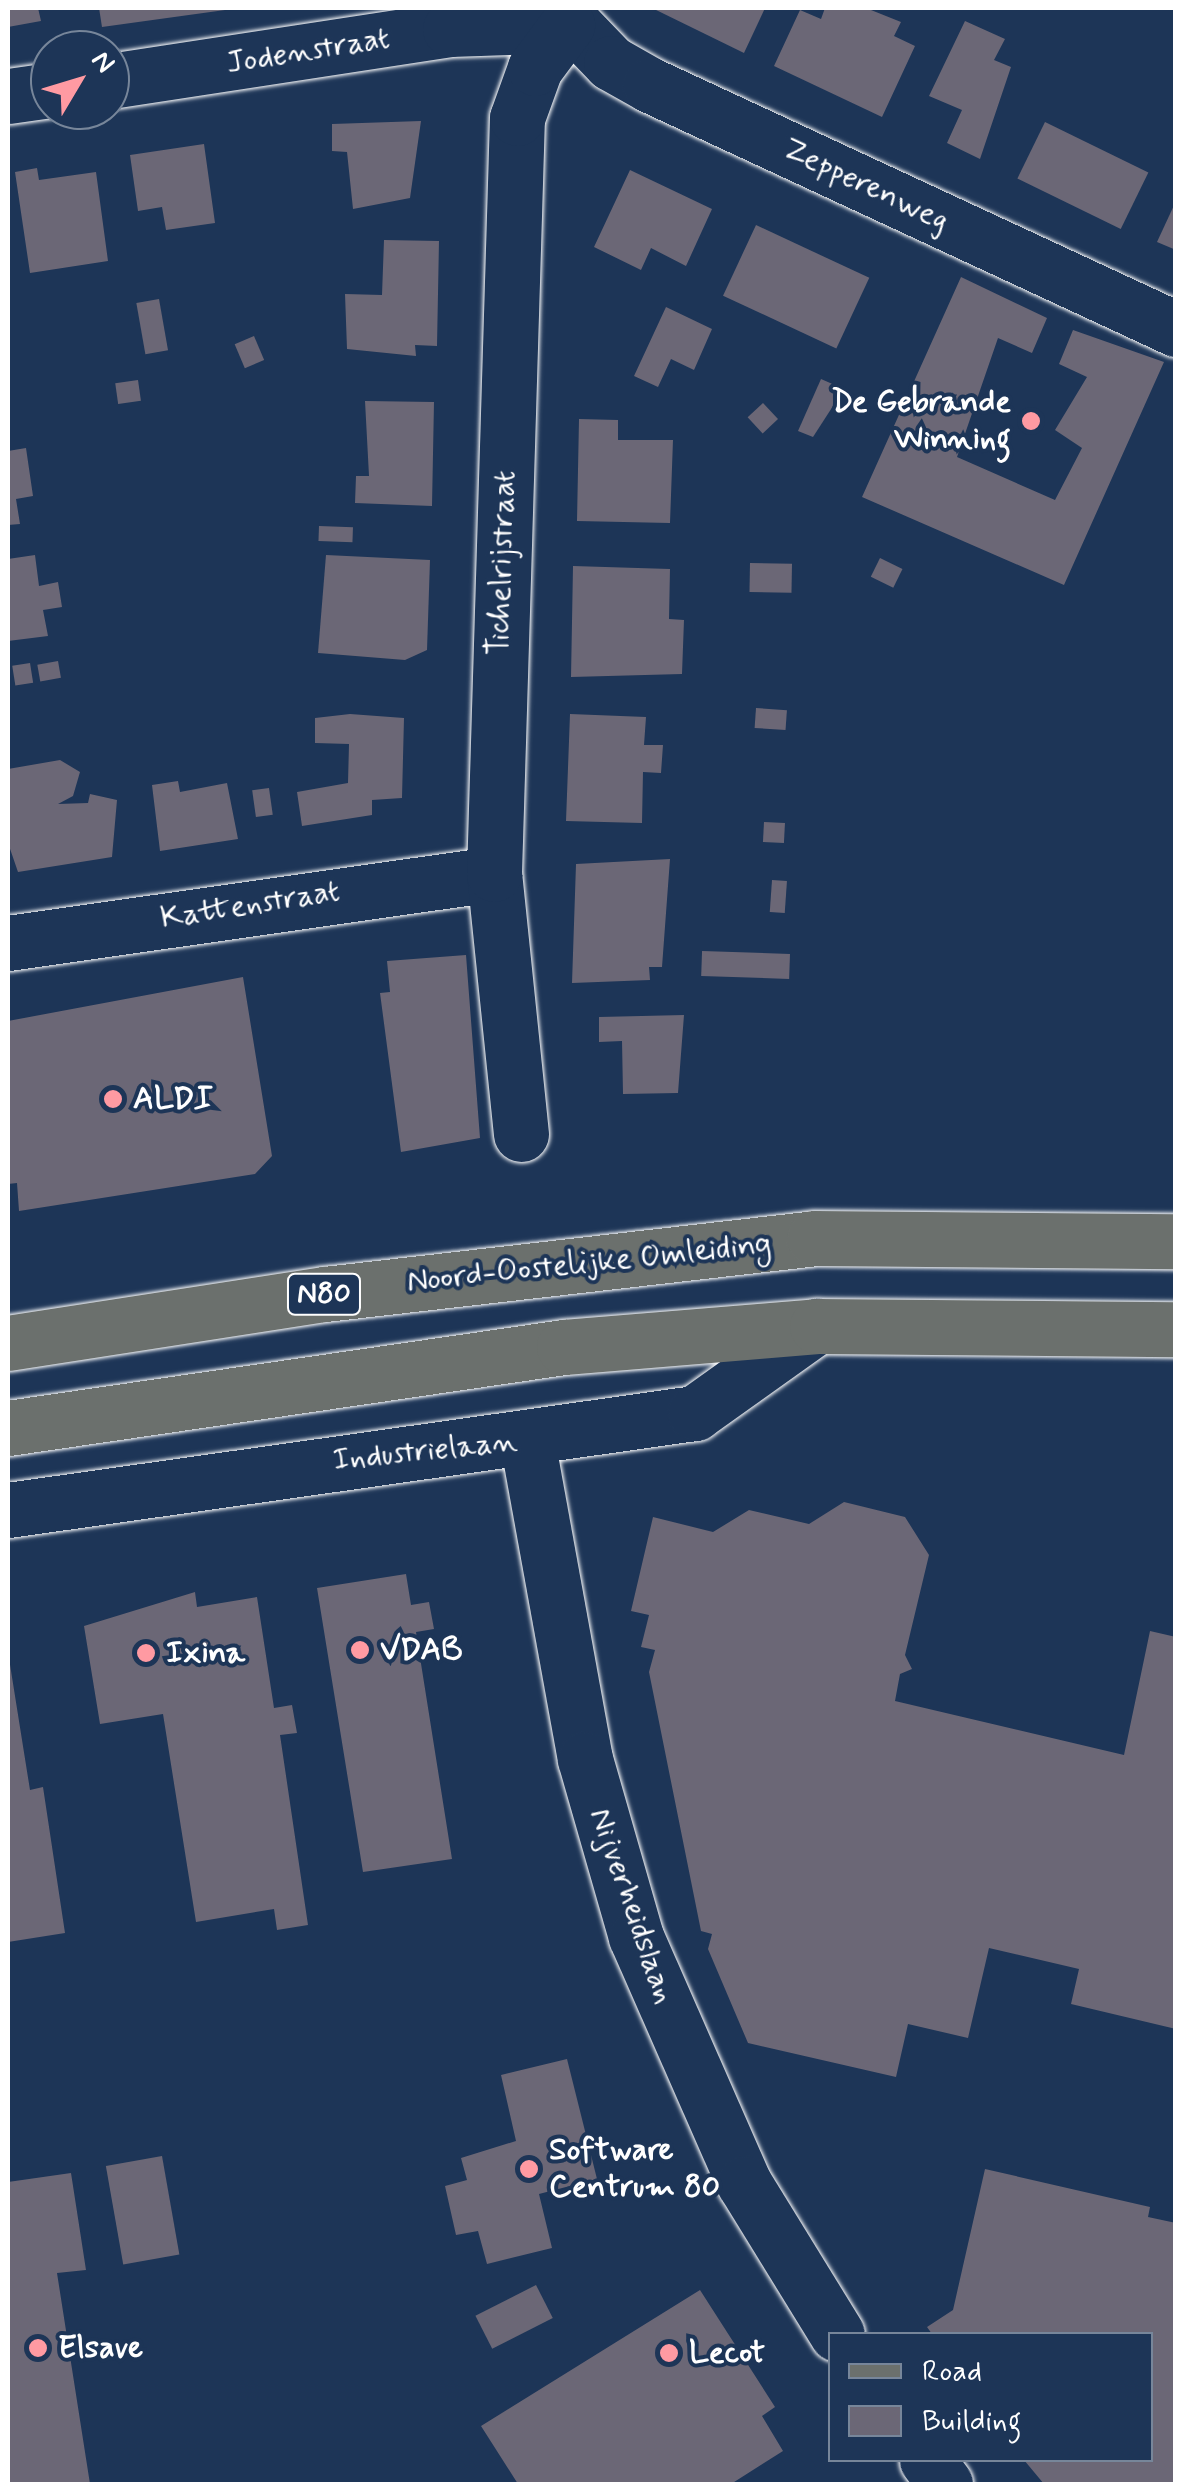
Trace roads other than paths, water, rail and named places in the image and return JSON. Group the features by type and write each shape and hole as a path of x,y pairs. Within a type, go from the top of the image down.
{"main road":[{"name":"Noord-Oostelijke Omleiding","path":"8,1342 324,1294 814,1238 1176,1241"},
{"path":"8,1428 545,1350 816,1326 1176,1330"}],"street":[{"name":"Jodenstraat","path":"130,78 450,29 562,16"},
{"name":"Zepperenweg","path":"562,16 650,85 1176,329"},
{"name":"Tichelrijstraat","path":"521,1134 494,874 517,118 562,16"},
{"name":"Kattenstraat","path":"8,943 494,874"},
{"name":"Industrielaan","path":"8,1510 526,1440 695,1412 816,1326"},
{"name":"Nijverheidslaan","path":"526,1440 585,1759 636,1937 744,2183 837,2332"},
{"path":"928,2462 945,2484"}],"place":[{"name":"De Gebrande Winning","path":"1031,421"},
{"name":"ALDI","path":"113,1099"},
{"name":"VDAB","path":"360,1650"},
{"name":"Ixina","path":"146,1653"},
{"name":"Software Centrum 80","path":"529,2169"},
{"name":"Elsave","path":"38,2348"},
{"name":"Lecot","path":"669,2353"}]}
